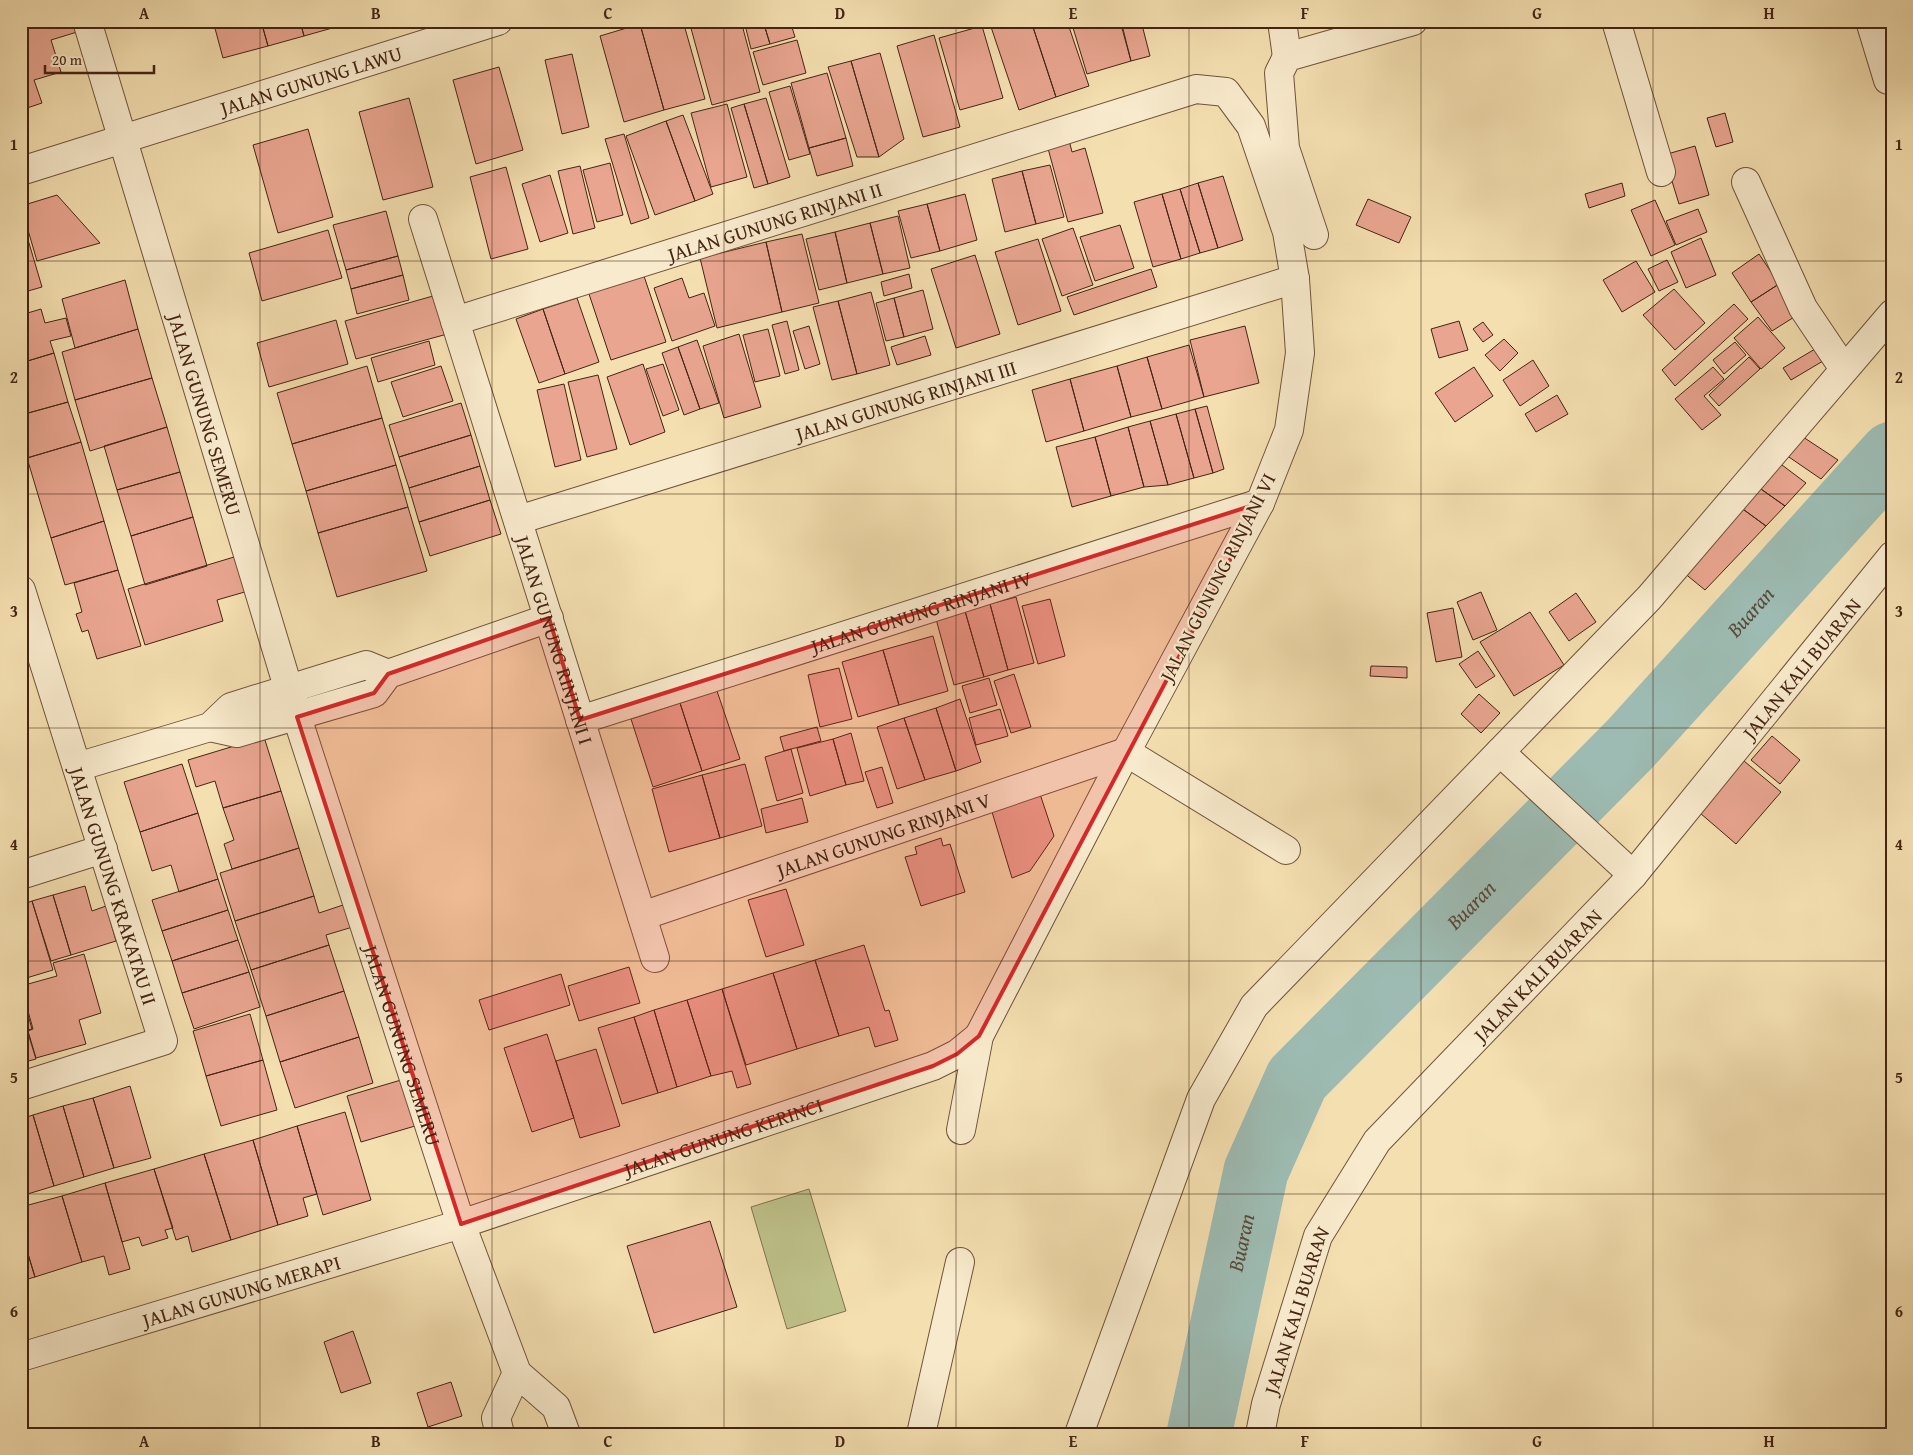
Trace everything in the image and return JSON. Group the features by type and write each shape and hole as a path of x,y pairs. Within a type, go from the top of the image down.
{"street":[{"name":"JALAN GUNUNG SEMERU","path":"87,21 297,717 461,1224 517,1373 556,1407 566,1434"},
{"name":"JALAN GUNUNG LAWU","path":"21,171 498,21"},
{"path":"1282,21 1287,57 1279,73 1285,148 1314,234"},
{"path":"1287,57 1413,21"},
{"path":"1616,21 1661,172"},
{"path":"1870,21 1888,80"},
{"name":"JALAN GUNUNG RINJANI VI","path":"978,1036 1126,752 1260,503 1289,430 1300,353 1295,279 1287,232 1251,126 1226,92 1196,89"},
{"name":"JALAN GUNUNG RINJANI II","path":"455,321 1196,89"},
{"path":"1746,182 1802,308 1844,368"},
{"path":"423,219 455,321"},
{"name":"JALAN GUNUNG RINJANI III","path":"518,520 1295,279"},
{"path":"1079,1434 1201,1099 1254,1006 1508,758 1649,598 1892,314"},
{"name":"JALAN GUNUNG RINJANI I","path":"455,321 656,958"},
{"name":"JALAN GUNUNG RINJANI IV","path":"580,720 1260,503"},
{"name":"JALAN KALI BUARAN","path":"1260,1434 1266,1404 1318,1236 1377,1141 1625,867 1892,556"},
{"name":"JALAN GUNUNG KRAKATAU II","path":"21,590 31,656 77,767 163,1041 21,1086"},
{"path":"210,727 237,733 374,693 388,674 549,618"},
{"path":"77,767 210,727 231,707 366,665 388,674"},
{"path":"1126,752 1286,850"},
{"name":"JALAN GUNUNG RINJANI V","path":"642,916 1126,752"},
{"path":"1508,758 1625,867"},
{"path":"21,875 103,849"},
{"path":"961,1130 978,1036"},
{"name":"JALAN GUNUNG KERINCI","path":"461,1224 933,1066 957,1054 978,1036"},
{"name":"JALAN GUNUNG MERAPI","path":"21,1357 461,1224"},
{"path":"920,1434 960,1262"},
{"path":"500,1434 496,1418 517,1373"}],"highlighted area":[{"path":"1260,503 979,1036 957,1054 933,1066 461,1224 297,717 374,693 388,674 549,618 580,720"}],"green space":[{"path":"809,1189 846,1311 787,1329 751,1207"}],"building":[{"path":"74,21 77,32 51,40 61,72 34,80 42,103 21,110 21,22"},
{"path":"213,21 261,21 268,46 223,58"},
{"path":"261,21 300,21 304,36 268,46"},
{"path":"300,21 349,21 350,23 304,36"},
{"path":"650,21 683,21 705,99 664,110 640,24"},
{"path":"689,21 741,21 760,92 712,105"},
{"path":"744,21 763,21 770,44 751,49"},
{"path":"763,21 790,21 795,37 770,44"},
{"path":"998,21 1031,21 1056,97 1019,110 990,24"},
{"path":"1031,21 1067,21 1089,86 1056,97"},
{"path":"1071,21 1120,21 1131,61 1087,74"},
{"path":"1121,21 1141,21 1150,56 1131,61"},
{"path":"1326,21 1341,21 1327,25"},
{"path":"640,24 664,110 624,122 600,36"},
{"path":"982,26 1003,98 960,110 939,38"},
{"path":"934,35 960,127 923,137 897,46"},
{"path":"797,40 806,73 763,85 753,52"},
{"path":"880,53 904,139 879,157 851,61"},
{"path":"572,54 589,127 562,134 545,60"},
{"path":"851,61 879,157 857,157 828,67"},
{"path":"499,67 523,150 476,164 453,80"},
{"path":"827,73 846,138 809,148 791,83"},
{"path":"790,86 810,154 789,160 769,92"},
{"path":"409,98 433,187 383,200 359,112"},
{"path":"766,98 790,177 768,184 744,104"},
{"path":"727,104 747,177 711,187 691,113"},
{"path":"744,104 768,184 754,188 731,108"},
{"path":"1725,113 1733,142 1716,147 1707,118"},
{"path":"683,115 713,194 695,201 666,121"},
{"path":"666,121 695,201 655,215 626,136"},
{"path":"308,129 333,217 278,233 253,145"},
{"path":"624,134 649,218 631,224 605,139"},
{"path":"1068,136 1072,152 1085,148 1103,213 1068,222 1046,141"},
{"path":"846,138 853,166 817,176 809,148"},
{"path":"1695,146 1709,195 1679,204 1664,155"},
{"path":"610,163 623,215 597,222 583,170"},
{"path":"1050,165 1064,217 1036,224 1022,171"},
{"path":"580,166 595,228 573,234 558,171"},
{"path":"506,167 528,249 491,259 470,177"},
{"path":"1022,171 1036,224 1005,232 992,179"},
{"path":"550,175 568,233 540,242 522,184"},
{"path":"1223,176 1243,240 1218,248 1198,183"},
{"path":"1198,183 1218,248 1200,253 1180,189"},
{"path":"1622,183 1625,196 1589,208 1585,194"},
{"path":"1180,189 1200,253 1181,259 1162,194"},
{"path":"965,194 977,240 940,251 927,204"},
{"path":"1162,194 1181,259 1153,267 1134,202"},
{"path":"57,195 100,243 37,261 21,206"},
{"path":"1368,199 1411,217 1399,243 1356,225"},
{"path":"1655,200 1675,245 1651,256 1631,210"},
{"path":"927,204 940,251 911,258 898,211"},
{"path":"1698,209 1707,232 1676,245 1666,221"},
{"path":"386,211 398,256 346,270 333,225"},
{"path":"21,216 42,287 21,293"},
{"path":"898,216 910,268 883,274 870,223"},
{"path":"870,223 883,274 847,283 835,232"},
{"path":"1120,225 1134,268 1095,281 1080,237"},
{"path":"1073,228 1093,285 1062,296 1042,239"},
{"path":"328,230 342,278 262,301 249,253"},
{"path":"835,232 847,283 819,290 806,239"},
{"path":"802,234 819,303 782,312 766,242"},
{"path":"1701,238 1716,275 1686,288 1671,252"},
{"path":"1038,239 1061,311 1018,325 995,252"},
{"path":"766,242 782,312 717,328 700,258"},
{"path":"1759,254 1779,284 1751,302 1732,273"},
{"path":"975,255 1000,334 956,348 931,269"},
{"path":"398,256 403,275 351,289 346,270"},
{"path":"1667,260 1678,282 1659,291 1648,269"},
{"path":"1636,261 1655,292 1622,312 1603,280"},
{"path":"641,267 666,342 611,360 586,285"},
{"path":"1151,269 1157,287 1074,315 1067,297"},
{"path":"909,274 912,288 884,296 881,282"},
{"path":"403,275 409,300 357,314 351,289"},
{"path":"682,278 689,298 704,293 715,326 672,341 654,288"},
{"path":"125,280 138,329 75,348 62,299"},
{"path":"1779,284 1799,314 1772,331 1751,302"},
{"path":"1674,289 1705,323 1675,350 1643,315"},
{"path":"923,290 933,329 904,337 894,298"},
{"path":"871,292 890,365 857,374 838,301"},
{"path":"440,294 451,333 356,359 345,321"},
{"path":"577,298 599,362 565,374 543,309"},
{"path":"894,298 904,337 886,341 876,303"},
{"path":"838,301 857,374 832,380 813,307"},
{"path":"1734,304 1748,319 1675,386 1662,370"},
{"path":"41,309 45,323 66,318 71,336 50,341 54,353 21,363 21,315"},
{"path":"543,309 565,374 539,383 516,319"},
{"path":"1758,317 1785,348 1761,369 1734,338"},
{"path":"336,320 348,364 269,387 257,343"},
{"path":"787,321 799,370 785,374 772,325"},
{"path":"1459,321 1468,350 1439,358 1431,329"},
{"path":"1483,322 1493,335 1483,342 1473,329"},
{"path":"809,326 820,364 805,369 793,331"},
{"path":"1245,326 1259,383 1204,397 1190,340"},
{"path":"138,329 152,378 75,400 62,352"},
{"path":"768,329 780,376 755,382 743,335"},
{"path":"739,334 761,407 724,418 703,346"},
{"path":"925,336 931,355 897,365 891,347"},
{"path":"1504,339 1518,353 1500,371 1485,355"},
{"path":"697,340 719,403 700,409 678,347"},
{"path":"429,341 435,365 378,382 371,358"},
{"path":"1735,342 1746,355 1724,374 1713,360"},
{"path":"1189,345 1204,397 1162,409 1147,357"},
{"path":"678,347 700,409 684,415 662,353"},
{"path":"1815,349 1823,361 1791,380 1783,368"},
{"path":"54,353 68,402 21,415 21,363"},
{"path":"1147,357 1162,409 1131,417 1117,366"},
{"path":"1749,357 1760,369 1719,406 1709,395"},
{"path":"1533,360 1549,386 1520,406 1503,380"},
{"path":"643,364 665,432 630,445 607,377"},
{"path":"663,364 679,410 663,416 646,369"},
{"path":"367,366 382,418 292,444 277,393"},
{"path":"441,366 453,401 403,417 391,382"},
{"path":"1117,366 1131,417 1084,431 1070,379"},
{"path":"1474,367 1493,396 1455,422 1435,393"},
{"path":"1713,367 1724,379 1704,396 1721,415 1702,430 1675,399"},
{"path":"598,375 617,449 587,457 568,382"},
{"path":"152,378 167,427 90,451 75,400"},
{"path":"1070,379 1084,431 1046,442 1032,390"},
{"path":"564,384 581,460 555,467 537,390"},
{"path":"1557,395 1568,414 1536,432 1525,414"},
{"path":"68,402 81,442 27,458 21,438 21,415"},
{"path":"461,403 471,435 399,457 389,425"},
{"path":"1207,406 1224,469 1213,473 1195,409"},
{"path":"1195,409 1213,473 1194,478 1176,414"},
{"path":"1176,414 1194,478 1168,485 1150,421"},
{"path":"382,418 396,465 306,491 292,444"},
{"path":"1150,421 1168,485 1144,487 1128,427"},
{"path":"167,427 180,472 117,490 104,446"},
{"path":"1128,427 1144,487 1111,496 1095,437"},
{"path":"471,435 480,466 409,488 399,457"},
{"path":"1800,435 1838,460 1821,479 1786,455"},
{"path":"1095,437 1111,496 1072,507 1056,447"},
{"path":"81,442 104,521 51,538 27,458"},
{"path":"1778,462 1806,483 1785,506 1758,487"},
{"path":"396,465 408,507 318,533 306,491"},
{"path":"480,466 490,500 419,522 409,488"},
{"path":"180,472 193,517 131,536 117,490"},
{"path":"1758,487 1785,506 1766,526 1740,507"},
{"path":"490,500 501,534 430,556 419,522"},
{"path":"408,507 427,571 337,597 318,533"},
{"path":"1740,507 1766,526 1705,590 1683,572"},
{"path":"193,517 207,566 145,585 131,536"},
{"path":"104,521 118,570 65,585 51,538"},
{"path":"244,554 255,589 217,600 223,621 145,645 128,589"},
{"path":"118,570 141,646 97,659 88,630 82,632 76,614 82,612 74,583"},
{"path":"1481,592 1497,630 1473,640 1457,602"},
{"path":"1576,593 1596,622 1569,641 1549,612"},
{"path":"1016,597 1034,663 1008,670 990,604"},
{"path":"1050,599 1065,656 1038,664 1022,606"},
{"path":"990,604 1008,670 984,677 965,611"},
{"path":"1453,608 1462,657 1436,662 1427,613"},
{"path":"965,611 984,677 954,685 936,619"},
{"path":"1530,612 1564,665 1514,696 1480,642"},
{"path":"933,636 948,691 899,705 883,650"},
{"path":"883,650 899,705 858,717 842,662"},
{"path":"1478,651 1495,676 1476,688 1459,664"},
{"path":"1371,666 1407,667 1407,678 1370,676"},
{"path":"839,668 852,719 820,727 808,675"},
{"path":"1014,674 1031,727 1011,733 994,681"},
{"path":"989,678 997,705 970,713 962,686"},
{"path":"717,691 740,759 702,771 680,703"},
{"path":"1479,694 1500,713 1481,733 1461,714"},
{"path":"960,699 981,762 956,771 936,708"},
{"path":"680,703 702,771 653,787 631,719"},
{"path":"936,708 956,771 925,780 904,718"},
{"path":"1000,709 1008,736 976,745 969,718"},
{"path":"904,718 925,780 897,789 877,727"},
{"path":"817,727 821,741 784,751 780,737"},
{"path":"851,733 864,781 846,785 833,739"},
{"path":"1772,736 1800,760 1780,784 1751,760"},
{"path":"264,737 281,791 223,808 215,781 196,787 188,760"},
{"path":"833,739 846,785 810,796 797,748"},
{"path":"791,749 803,793 777,801 765,757"},
{"path":"1744,761 1781,792 1736,844 1700,813"},
{"path":"182,764 198,813 140,832 124,782"},
{"path":"745,764 762,826 720,838 702,775"},
{"path":"882,767 893,803 877,808 865,772"},
{"path":"702,775 720,838 669,852 652,789"},
{"path":"1038,788 1054,836 1030,871 1012,878 989,802"},
{"path":"281,791 299,848 232,869 224,844 234,840 223,808"},
{"path":"802,798 808,822 766,833 761,809"},
{"path":"198,813 218,879 179,892 171,865 152,871 140,832"},
{"path":"941,838 943,846 950,844 965,892 921,906 905,857 917,854 915,847"},
{"path":"299,848 314,896 235,921 220,873"},
{"path":"218,879 228,910 162,931 152,900"},
{"path":"85,886 92,911 106,906 116,941 71,955 53,895"},
{"path":"786,889 804,945 766,957 748,900"},
{"path":"53,895 71,955 51,961 32,901"},
{"path":"314,896 319,913 349,903 356,926 326,935 329,945 251,970 235,921"},
{"path":"32,901 53,970 23,979 21,972 21,905"},
{"path":"228,910 238,940 172,961 162,931"},
{"path":"238,940 249,972 182,993 172,961"},
{"path":"329,945 344,991 266,1016 251,970"},
{"path":"864,945 885,1011 889,1010 898,1040 875,1047 869,1027 839,1036 815,960"},
{"path":"84,954 101,1013 79,1020 86,1044 36,1058 28,1031 33,1029 21,986 57,976 53,963"},
{"path":"815,960 839,1036 797,1049 773,973"},
{"path":"629,967 640,1003 579,1021 568,986"},
{"path":"249,972 260,1007 194,1029 182,993"},
{"path":"773,973 797,1049 746,1065 722,989"},
{"path":"561,974 570,1005 489,1030 479,1000"},
{"path":"722,989 751,1084 737,1088 732,1071 711,1076 687,1000"},
{"path":"21,990 32,1029 27,1030 36,1059 21,1063"},
{"path":"344,991 359,1037 280,1062 266,1016"},
{"path":"687,1000 711,1076 677,1087 654,1010"},
{"path":"654,1010 677,1087 658,1093 634,1017"},
{"path":"250,1014 263,1060 206,1076 193,1031"},
{"path":"634,1017 658,1093 622,1104 598,1028"},
{"path":"547,1034 574,1118 532,1132 504,1048"},
{"path":"359,1037 373,1083 295,1108 280,1062"},
{"path":"596,1049 620,1126 580,1138 556,1061"},
{"path":"263,1060 277,1110 221,1126 206,1076"},
{"path":"401,1080 415,1126 361,1142 347,1096"},
{"path":"130,1086 151,1158 114,1168 93,1098"},
{"path":"93,1098 114,1168 84,1177 63,1106"},
{"path":"63,1106 84,1177 54,1186 33,1115"},
{"path":"345,1112 371,1200 323,1215 297,1126"},
{"path":"33,1115 54,1186 21,1196 21,1119"},
{"path":"297,1126 317,1194 303,1198 308,1216 278,1225 253,1140"},
{"path":"253,1140 278,1225 231,1240 204,1154"},
{"path":"204,1154 231,1240 192,1252 188,1236 176,1240 154,1169"},
{"path":"154,1169 173,1228 165,1230 168,1238 142,1246 139,1237 122,1242 105,1183"},
{"path":"105,1183 130,1269 109,1275 104,1256 82,1262 62,1196"},
{"path":"62,1196 82,1262 35,1277 21,1231 21,1207"},
{"path":"710,1221 737,1307 654,1333 627,1246"},
{"path":"21,1231 35,1277 21,1281"},
{"path":"353,1331 371,1383 341,1393 324,1342"},
{"path":"451,1382 462,1416 428,1427 417,1393"}],"waterway":[{"name":"Buaran","path":"1199,1434 1256,1171 1297,1079 1630,744 1892,454"}]}
